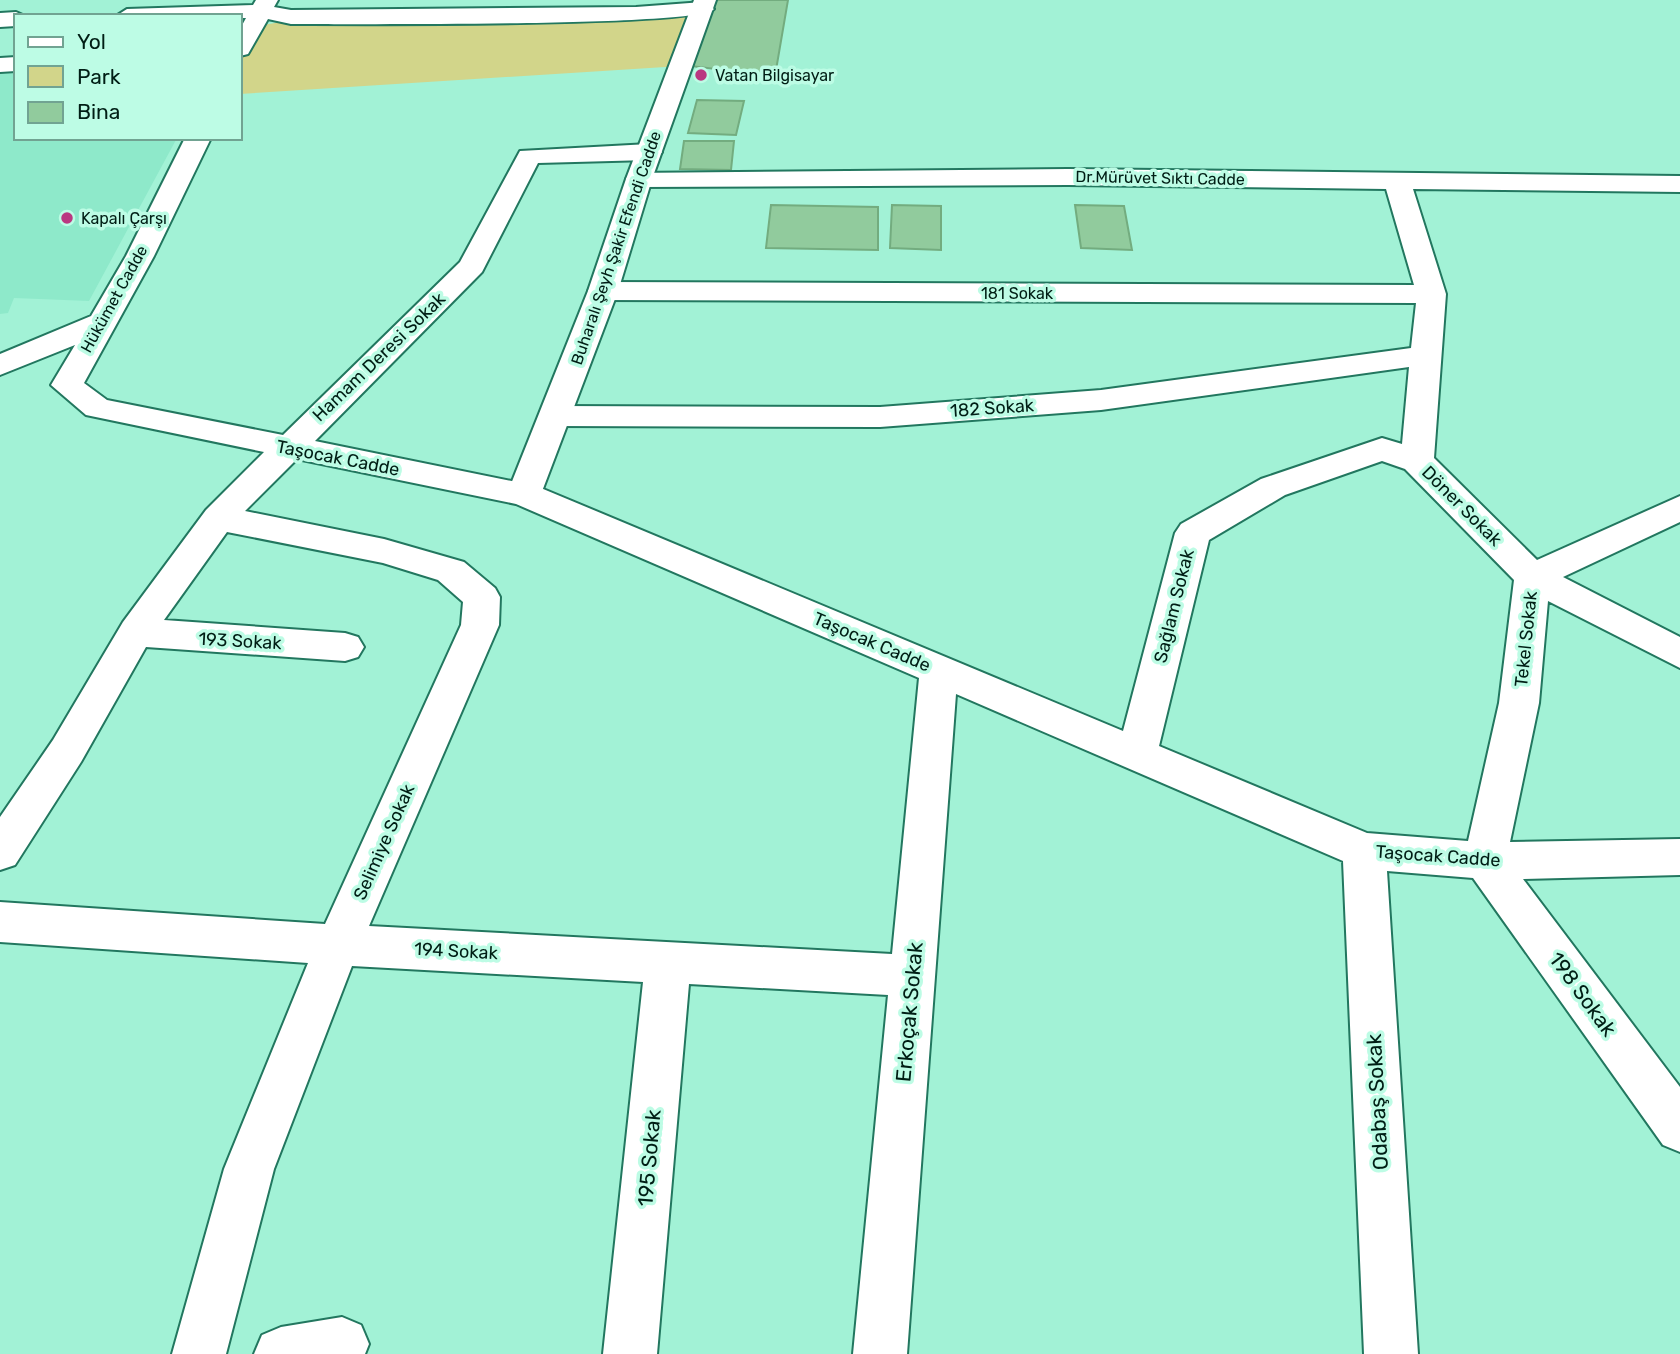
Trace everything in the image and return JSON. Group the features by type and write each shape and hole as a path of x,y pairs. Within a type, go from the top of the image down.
{"street":[{"path":"154,14 339,1 514,0"},
{"path":"640,0 704,5"},
{"path":"263,6 291,17 339,17 636,14 704,5"},
{"name":"Buharalı Şeyh Şakir Efendi Cadde","path":"524,494 603,292 644,166 704,5"},
{"path":"242,45 263,6"},
{"name":"Hükümet Cadde","path":"67,385 139,256 197,140"},
{"name":"Hamam Deresi Sokak","path":"0,852 67,751 136,632 218,518 472,266 529,156 644,166"},
{"name":"Dr.Mürüvet Sıktı Cadde","path":"644,166 1068,177 1680,184"},
{"name":"Döner Sokak","path":"1397,181 1431,294 1417,461 1532,577 1680,654"},
{"name":"181 Sokak","path":"603,292 1431,294"},
{"path":"0,334 100,323"},
{"path":"0,365 100,323"},
{"name":"182 Sokak","path":"556,416 880,416 1101,400 1425,355"},
{"name":"Taşocak Cadde","path":"67,385 97,408 524,494 1364,851 1485,861 1680,857"},
{"name":"Sağlam Sokak","path":"1137,754 1193,533 1273,487 1382,449 1417,461"},
{"name":"Tekel Sokak","path":"1485,861 1519,703 1532,577 1680,508"},
{"name":"Selimiye Sokak","path":"199,1354 249,1169 338,945 480,625 482,597 451,571 384,551 218,518"},
{"name":"193 Sokak","path":"136,632 345,647"},
{"name":"Erkoçak Sokak","path":"880,1354 939,671"},
{"name":"Odabaş Sokak","path":"1364,851 1391,1354"},
{"name":"198 Sokak","path":"1485,861 1680,1128"},
{"name":"194 Sokak","path":"0,922 338,945 913,976"},
{"name":"195 Sokak","path":"630,1354 667,962"},
{"path":"281,1354 342,1344"}],"shaded area":[{"name":"Kapalı Çarşı","path":"0,73 14,73 14,140 176,140 89,301 14,298 8,313 0,314"}],"green space":[{"path":"703,9 681,66 242,94 242,47 251,27 293,20"}],"building":[{"path":"705,0 788,0 775,76 682,65"},
{"path":"697,100 744,101 736,135 688,133"},
{"path":"684,141 734,141 731,170 680,169"},
{"path":"771,205 878,207 878,250 766,248"},
{"path":"892,205 941,206 941,250 890,248"},
{"path":"1075,205 1124,206 1132,250 1081,248"}],"place":[{"name":"Vatan Bilgisayar","path":"701,75"},
{"name":"Kapalı Çarşı","path":"67,218"}]}
